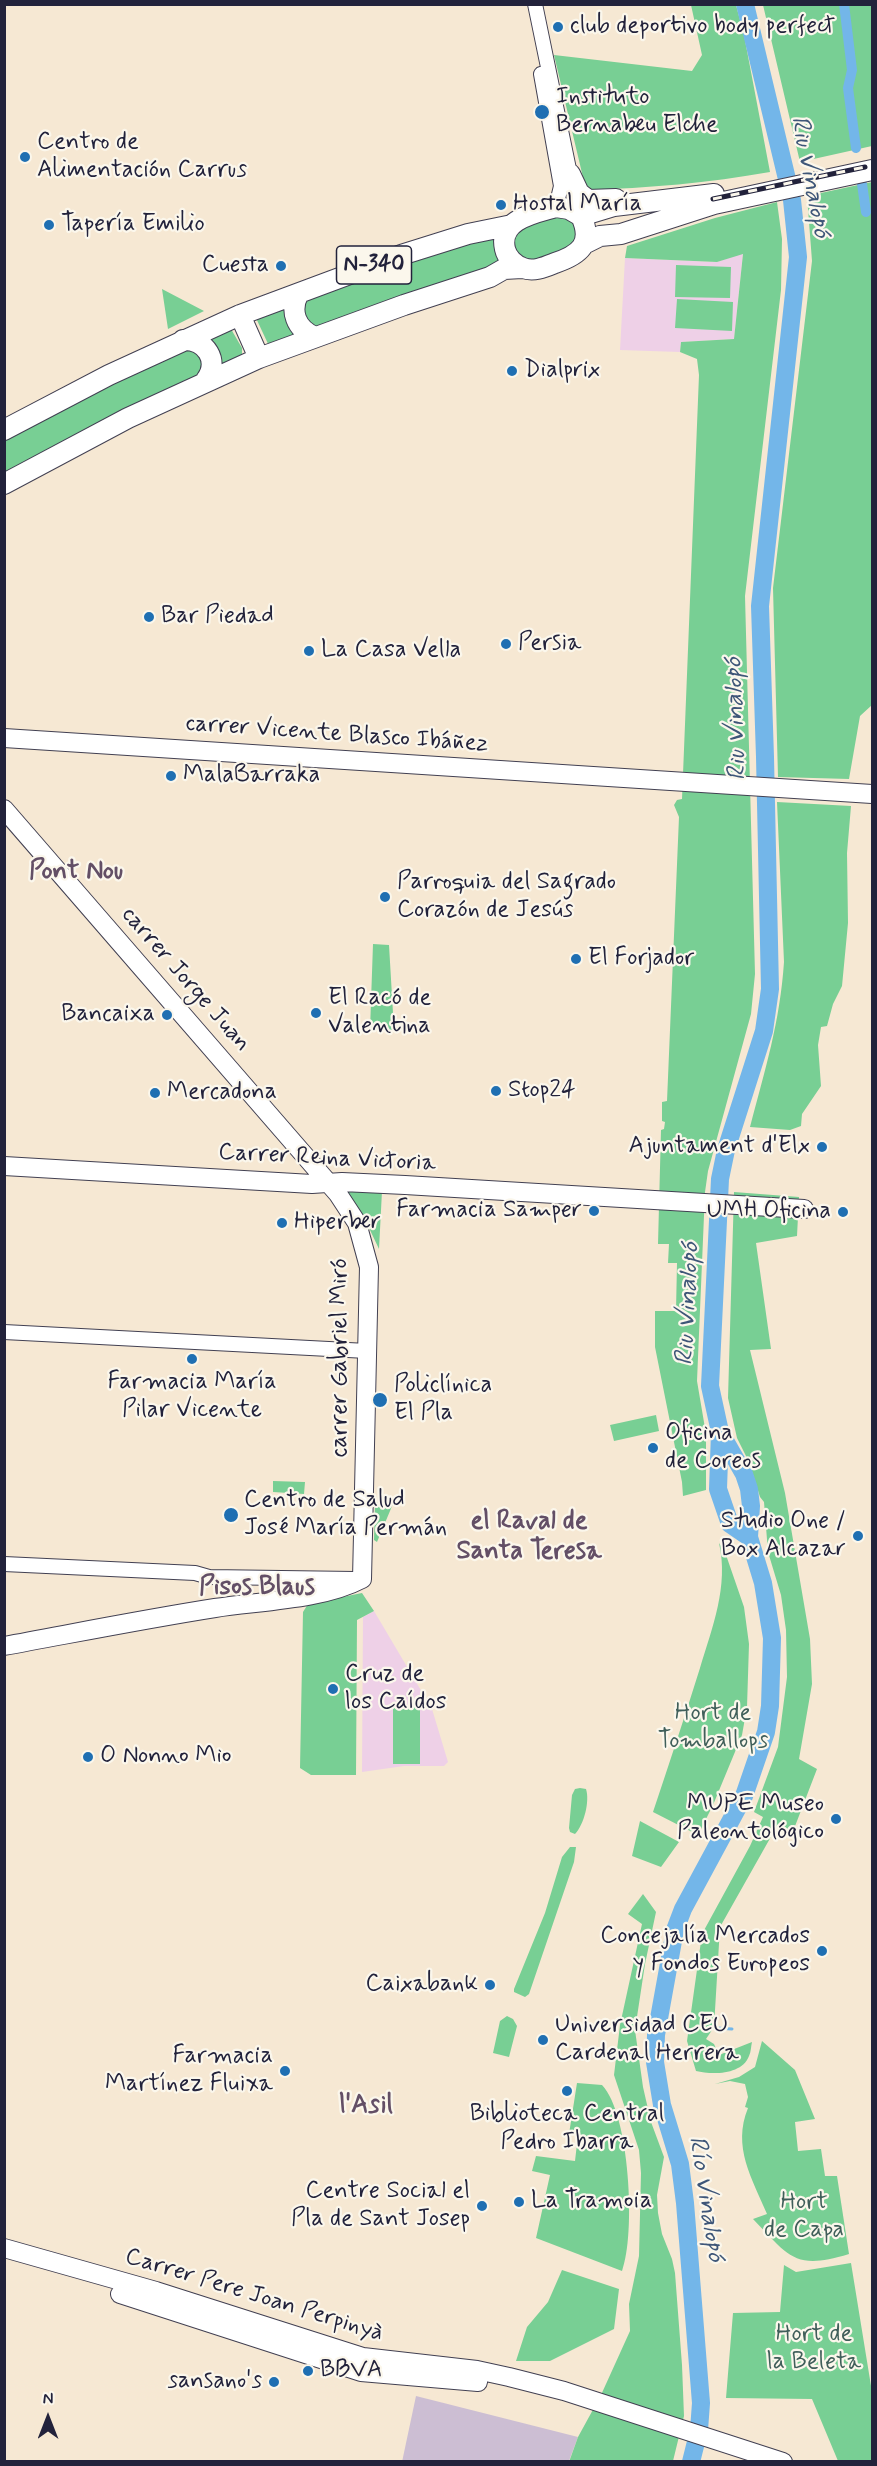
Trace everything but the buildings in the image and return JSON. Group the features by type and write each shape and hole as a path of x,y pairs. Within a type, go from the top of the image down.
{"highway":[{"name":"N-340","path":"4,484 128,418 206,380 315,336 404,304 490,277 504,269 540,268 574,255 584,244 600,236 621,234 713,199 869,166"},
{"path":"570,174 579,193 588,200 637,196 654,201"},
{"name":"N-340","path":"579,215 614,206 654,201 713,199"},
{"path":"556,207 568,209 579,215 586,228 584,244"},
{"name":"N-340","path":"4,430 109,375 240,315 401,255 468,234 512,225 527,216 556,207"},
{"path":"512,225 504,247 512,261 522,268"},
{"path":"299,293 294,305 296,318 305,332 315,336"},
{"path":"240,315 259,358"},
{"path":"183,340 201,343 209,352 212,364 206,380"}],"main road":[{"name":"carrer Vicente Blasco Ibáñez","path":"4,738 873,794"},
{"name":"carrer Jorge Juan","path":"4,809 329,1183"},
{"name":"Carrer Reina Victoria","path":"4,1166 405,1185 804,1209"},
{"name":"carrer Gabriel Miró","path":"329,1183 348,1207 357,1223 369,1267 362,1580"},
{"path":"4,1646 213,1608 315,1594 345,1588 362,1580"},
{"name":"Carrer Pere Joan Perpinyà","path":"4,2248 156,2291 363,2357 477,2370 562,2396"},
{"name":"Carrer Pere Joan Perpinyà","path":"4,2261 156,2304 361,2372 478,2382 562,2396"},
{"path":"562,2396 747,2462"},
{"path":"562,2396 783,2462"}],"street":[{"path":"527,4 561,186 556,207"},
{"path":"535,4 570,174 569,183 579,215"},
{"path":"4,1332 368,1351"},
{"path":"4,1564 195,1573 209,1577 362,1580"}],"shaded area":[{"path":"743,253 734,339 681,342 680,352 620,350 625,258 717,262"},
{"path":"374,1611 432,1709 448,1762 444,1766 404,1766 362,1772 363,1617"},
{"path":"416,2396 578,2437 569,2461 402,2462"}],"green space":[{"path":"691,5 736,5 744,35 770,172 678,184 586,190 554,55 692,71 702,55"},
{"path":"763,5 872,5 872,146 800,162"},
{"path":"872,182 872,705 860,716 849,779 778,777 773,588 812,261 807,196"},
{"path":"777,202 782,239 781,290 745,596 755,974 751,1014 708,1171 705,1192 697,1381 706,1434 706,1490 683,1496 655,1347 655,1311 676,1311 677,1263 668,1263 669,1244 658,1244 661,1130 664,1129 665,1122 662,1121 662,1102 667,1101 679,817 674,805 677,800 682,799 699,375 697,359 680,352 681,342 734,339 743,254 717,262 625,258 627,246 715,218"},
{"path":"554,214 570,216 579,233 571,250 534,264 513,252 514,232"},
{"path":"495,235 504,265 312,329 298,309 303,296"},
{"path":"676,265 731,267 730,298 675,297"},
{"path":"162,289 204,311 168,329"},
{"path":"677,299 733,302 732,331 675,328"},
{"path":"291,301 302,332 270,348 255,316"},
{"path":"231,329 242,348 242,359 217,370 201,338"},
{"path":"184,344 200,346 205,373 5,479 5,435"},
{"path":"777,802 851,806 847,853 848,923 842,986 833,1004 827,1026 821,1027 818,1045 821,1086 802,1114 801,1126 790,1130 750,1127 775,1026 784,962"},
{"path":"373,944 389,945 394,1030 370,1030"},
{"path":"343,1190 382,1191 379,1249 370,1230"},
{"path":"734,1192 799,1197 797,1236 756,1243 771,1349 750,1350 785,1493 810,1639 812,1684 799,1759 817,1769 792,1834 777,1826 720,1927 714,2027 706,2039 714,2044 719,2055 752,2042 749,2056 740,2067 726,2072 710,2073 696,2071 687,2041 702,1934 750,1846 763,1817 754,1812 778,1747 787,1677 786,1630 781,1595 768,1552 764,1502 737,1438 728,1398"},
{"path":"656,1415 659,1431 614,1441 610,1425"},
{"path":"273,1481 305,1482 304,1494 273,1492"},
{"path":"395,1499 377,1542 374,1540 375,1503"},
{"name":"Hort de Tomballops","path":"719,1543 725,1552 744,1607 749,1644 747,1707 742,1735 698,1835 653,1812 718,1607 722,1575"},
{"path":"362,1593 374,1611 357,1620 356,1775 311,1775 300,1768 303,1612 308,1604"},
{"path":"393,1705 420,1705 420,1764 393,1764"},
{"path":"575,1789 586,1789 587,1806 581,1825 575,1834 570,1832 569,1828 572,1795"},
{"path":"640,1821 679,1842 661,1867 632,1856"},
{"path":"570,1847 576,1847 574,1862 529,1994 525,1997 514,1992 514,1989 545,1913 562,1857"},
{"path":"643,1894 656,1912 635,2030 643,2087 651,2122 664,2157 657,2195 658,2213 662,2234 675,2273 684,2416 673,2461 569,2462 578,2437 601,2395 630,2331 629,2304 639,2256 641,2173 639,2150 614,2075 620,2025 642,1924 628,1914"},
{"path":"507,2016 513,2019 517,2026 509,2057 493,2053 500,2021"},
{"name":"Hort de Capa","path":"762,2041 795,2070 815,2119 795,2122 798,2151 821,2149 825,2176 837,2176 849,2254 816,2261 794,2257 775,2242 753,2219 767,2214 750,2175 743,2149 742,2136 748,2108 745,2107 748,2097 745,2084 730,2081 715,2084 739,2077 755,2067"},
{"path":"577,2083 602,2085 619,2121 628,2175 629,2204 629,2231 622,2271 536,2238 550,2175 532,2171 536,2156 575,2161 578,2135 569,2134"},
{"name":"Hort de la Beleta","path":"851,2263 872,2392 872,2461 838,2461 812,2399 726,2398 733,2313 780,2312 784,2265 796,2272"},
{"path":"562,2270 619,2289 614,2329 550,2361 516,2361 527,2327 548,2302"}],"waterway":[{"name":"Riu Vinalopó","path":"745,4 792,200 798,257 760,606 770,989 764,1031 726,1150 720,1179 710,1386 720,1432 718,1489 730,1524 749,1537"},
{"path":"844,4 852,70 848,88 856,148"},
{"path":"862,184 866,212"},
{"name":"Río Vinalopó","path":"691,2462 699,2430 701,2403 685,2203 680,2164 662,2105 655,2062 656,2035 675,1930 683,1909 744,1796 766,1732 770,1706 772,1638 763,1583 749,1537 751,1506 749,1489 744,1474 720,1432"},
{"path":"716,2028 732,2029"}],"railway":[{"path":"713,199 865,167"}],"place":[{"name":"club deportivo body perfect","path":"558,27"},
{"name":"Instituto Bernabeu Elche","path":"542,112"},
{"name":"Centro de Alimentación Carrus","path":"25,157"},
{"name":"Hostal María","path":"501,205"},
{"name":"Tapería Emilio","path":"49,225"},
{"name":"Cuesta","path":"281,266"},
{"name":"Dialprix","path":"512,371"},
{"name":"Bar Piedad","path":"149,617"},
{"name":"Persia","path":"506,644"},
{"name":"La Casa Vella","path":"309,651"},
{"name":"MalaBarraka","path":"171,776"},
{"name":"Parroquia del Sagrado Corazón de Jesús","path":"385,897"},
{"name":"El Forjador","path":"576,959"},
{"name":"El Racó de Valentina","path":"316,1013"},
{"name":"Bancaixa","path":"167,1015"},
{"name":"Stop24","path":"496,1091"},
{"name":"Mercadona","path":"155,1093"},
{"name":"Ajuntament d'Elx","path":"822,1147"},
{"name":"Farmacia Samper","path":"594,1211"},
{"name":"UMH Oficina","path":"843,1212"},
{"name":"Hiperber","path":"282,1223"},
{"name":"Farmacia María Pilar Vicente","path":"192,1359"},
{"name":"Policlínica El Pla","path":"380,1400"},
{"name":"Oficina de Coreos","path":"653,1448"},
{"name":"Centro de Salud José María Permán","path":"231,1515"},
{"name":"Studio One / Box Alcazar","path":"858,1536"},
{"name":"Cruz de los Caídos","path":"333,1689"},
{"name":"O Nonno Mio","path":"88,1757"},
{"name":"MUPE Museo Paleontológico","path":"836,1819"},
{"name":"Concejalía Mercados y Fondos Europeos","path":"822,1951"},
{"name":"Caixabank","path":"490,1985"},
{"name":"Universidad CEU Cardenal Herrera","path":"543,2040"},
{"name":"Farmacia Martínez Fluixa","path":"285,2071"},
{"name":"Biblioteca Central Pedro Ibarra","path":"567,2091"},
{"name":"La Tramoia","path":"519,2202"},
{"name":"Centre Social el Pla de Sant Josep","path":"482,2206"},
{"name":"BBVA","path":"308,2371"},
{"name":"sansano's","path":"274,2382"}],"district":[{"name":"Pont Nou","path":"76,873"},
{"name":"el Raval de Santa Teresa","path":"529,1538"},
{"name":"Pisos Blaus","path":"257,1589"},
{"name":"l'Asil","path":"366,2107"}]}
